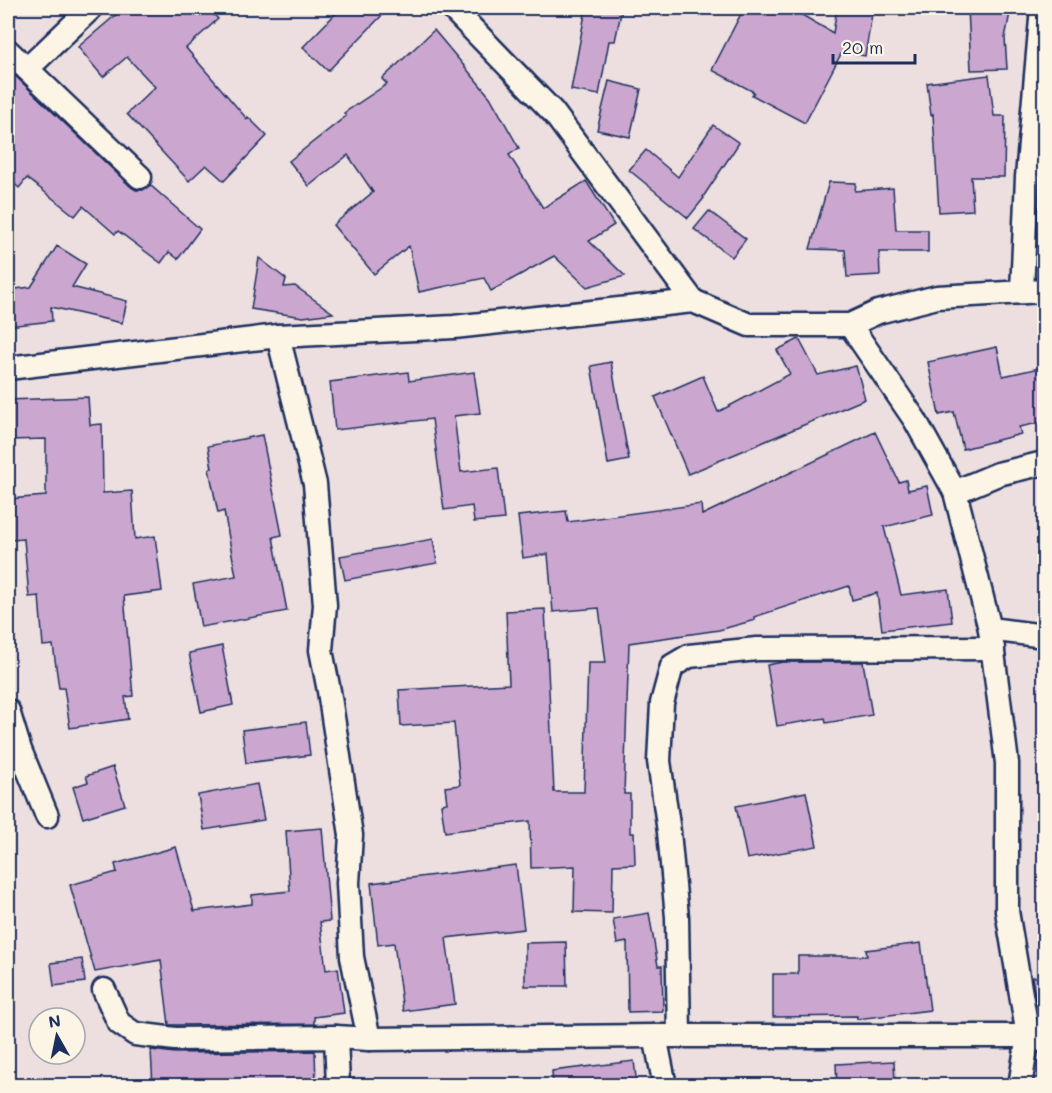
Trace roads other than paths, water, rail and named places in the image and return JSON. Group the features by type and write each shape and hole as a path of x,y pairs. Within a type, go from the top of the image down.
{"street":[{"path":"27,69 91,8"},
{"path":"452,8 553,112 693,301"},
{"path":"8,368 278,336 454,327 693,301 749,325 850,326 878,312 937,297 1033,292 1027,177 1042,8"},
{"path":"8,51 140,177"},
{"path":"850,326 915,420 955,492 991,638 1007,763 1007,911 1036,1038 1020,1086"},
{"path":"278,336 315,484 325,605 321,650 351,835 348,883 352,957 369,1039"},
{"path":"955,492 999,474 1044,463"},
{"path":"679,1036 676,917 669,832 659,761 662,703 672,666 689,656 757,649 1044,636"},
{"path":"8,711 20,750 47,816"},
{"path":"104,990 118,1023 135,1034 175,1040 655,1036 1036,1038"},
{"path":"655,1036 665,1086"},
{"path":"336,1037 338,1086"}]}
